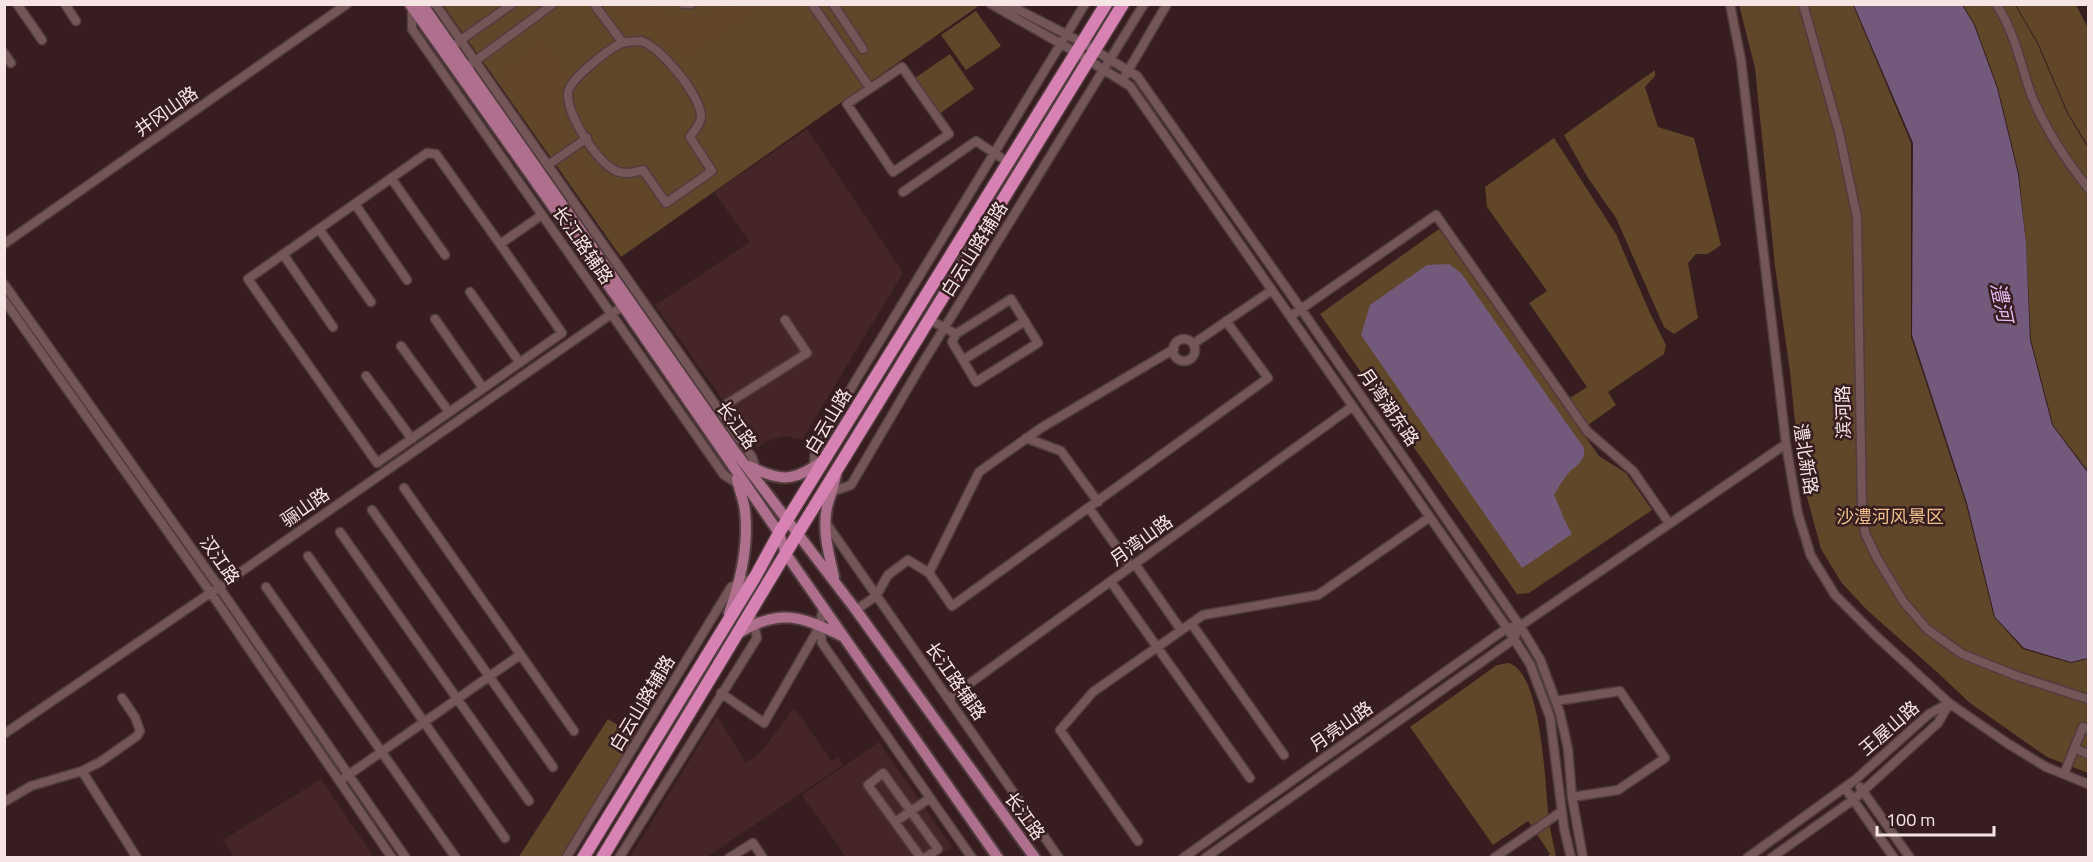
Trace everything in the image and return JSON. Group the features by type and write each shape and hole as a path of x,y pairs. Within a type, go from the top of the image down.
{"highway":[{"name":"白云山路","path":"583,858 755,577 824,459 1106,4"},
{"name":"白云山路","path":"602,858 798,533 827,494 837,473 1123,4"}],"main road":[{"name":"长江路","path":"415,5 457,44 467,67 623,306 740,467"},
{"name":"长江路","path":"415,5 467,67 740,467"},
{"path":"740,467 757,476 784,479 798,476 824,459"},
{"path":"725,624 740,582 746,541 740,467"},
{"name":"长江路","path":"757,476 1035,858"},
{"path":"743,487 779,533 786,554 998,858"},
{"path":"827,494 827,548 836,583"},
{"path":"779,533 798,533"},
{"path":"739,633 771,618 790,616 844,637"}],"street":[{"path":"17,4 42,40"},
{"path":"65,4 76,21"},
{"name":"井冈山路","path":"4,244 347,4"},
{"path":"433,4 436,5 457,44 512,4"},
{"path":"467,67 553,4"},
{"path":"594,4 623,43"},
{"path":"683,4 691,4"},
{"path":"833,4 863,49"},
{"name":"月湾湖东路","path":"991,4 1061,44 1080,48"},
{"name":"月湾湖东路","path":"1007,4 1067,34 1080,48 1091,55 1103,70 1130,86 1507,628 1530,664 1550,717 1562,811 1571,858"},
{"name":"白云山路辅路","path":"811,484 815,452 856,380 1085,4"},
{"name":"白云山路辅路","path":"827,494 851,485 944,328 1144,4"},
{"path":"1122,81 1167,4"},
{"name":"澧北新路","path":"1730,4 1742,60 1786,444 1798,514 1811,556 1835,595 1950,703 2046,767 2088,784"},
{"name":"滨河路","path":"1803,4 1839,132 1857,217 1862,496 1865,533 1903,601 1927,629 1962,654 2017,676 2088,699"},
{"path":"1996,4 2015,40 2031,93 2044,124 2064,158 2088,188"},
{"name":"长江路辅路","path":"415,5 412,29 724,475 743,487"},
{"path":"813,5 870,88"},
{"path":"641,41 653,46 666,58 693,94 701,116 698,127 690,137 712,171 666,203 643,170 626,174 615,171 601,159 576,123 571,110 569,87 583,71 623,43 641,41"},
{"path":"4,53 11,63"},
{"name":"月湾湖东路","path":"1091,55 1109,59 1137,76 1301,309 1540,658 1556,701 1568,749 1572,797 1583,858"},
{"name":"长江路辅路","path":"467,67 549,165 752,457 757,476"},
{"path":"902,67 949,134 893,172 848,104 870,88 902,67"},
{"path":"549,165 587,138"},
{"path":"903,192 976,141 1009,163"},
{"path":"427,153 436,154 562,333 377,463 248,279 391,178 427,153"},
{"path":"391,178 445,255"},
{"path":"355,204 407,280"},
{"path":"500,244 542,215"},
{"path":"1291,316 1436,215 1587,431 1633,471 1669,523"},
{"path":"319,229 371,302"},
{"path":"283,254 333,327"},
{"name":"汉江路","path":"4,284 215,590 339,782 392,858"},
{"path":"1193,344 1272,290"},
{"path":"470,292 520,363"},
{"path":"1011,299 1025,321 1038,343 976,382 952,342 956,334 1011,299"},
{"name":"汉江路","path":"4,300 349,775 405,858"},
{"name":"骊山路","path":"4,734 623,306"},
{"path":"435,319 483,388"},
{"path":"719,409 807,353 785,320"},
{"path":"930,320 956,334"},
{"path":"963,360 1025,321"},
{"path":"856,610 876,596 888,575 908,560 929,573 952,606 1268,378 1226,321"},
{"path":"929,573 980,472 1026,438 1173,349 1177,343 1183,340 1193,344"},
{"path":"1173,349 1177,358 1187,361 1194,354 1193,344"},
{"path":"401,346 449,412"},
{"path":"366,376 412,439"},
{"name":"月湾山路","path":"948,699 1353,406"},
{"path":"1026,438 1061,451 1098,502"},
{"name":"月亮山路","path":"1183,858 1507,628 1520,626 1786,444"},
{"path":"404,488 574,731"},
{"path":"1089,508 1181,630"},
{"path":"372,510 553,767"},
{"path":"1138,841 1060,730 1093,692 1203,615 1318,595 1430,517"},
{"name":"长江路辅路","path":"826,523 1059,858"},
{"path":"340,532 529,801"},
{"path":"308,556 505,838"},
{"path":"740,582 755,577"},
{"name":"白云山路辅路","path":"566,858 731,587 740,582"},
{"path":"1111,582 1250,778"},
{"path":"266,587 456,858"},
{"path":"823,608 820,626 822,644 972,858"},
{"path":"619,858 756,638 752,611"},
{"path":"1191,623 1284,755"},
{"path":"721,693 764,723 820,626"},
{"name":"月亮山路","path":"1205,858 1514,639 1520,626"},
{"path":"339,782 520,654"},
{"path":"1556,701 1620,691 1665,758 1618,790 1572,797"},
{"path":"4,802 31,786 82,771 100,762 137,736 140,731 135,717 122,698"},
{"name":"王屋山路","path":"1747,858 1856,780 1929,714 1950,703"},
{"name":"王屋山路","path":"1771,858 1853,800 1938,723 1950,703"},
{"path":"2064,774 2083,727 2088,729"},
{"path":"2074,748 2088,754"},
{"path":"82,771 137,858"},
{"path":"883,773 910,812 938,849 923,858 868,785 883,773"},
{"path":"1856,780 1910,858"},
{"path":"1845,788 1894,858"},
{"path":"895,822 930,798"},
{"path":"1494,858 1562,811"},
{"path":"729,858 753,843 763,858"}],"shaded area":[{"path":"605,5 646,5 662,9 706,11 735,5 768,5 686,62 646,35 627,34"},
{"path":"2016,5 2076,5 2088,28 2088,146 2068,113 2039,45"},
{"path":"543,34 572,75 561,97 564,121 578,147 597,170 625,184 641,180 670,219 621,254 497,78 507,63"},
{"path":"1655,70 1655,76 1645,87 1658,127 1694,138 1721,245 1708,254 1696,254 1688,263 1698,318 1674,334 1664,327 1616,218 1588,178 1564,135"},
{"path":"807,129 903,273 802,440 785,436 767,441 757,448 655,305 750,242 714,192"},
{"path":"1554,138 1616,234 1666,345 1664,354 1608,392 1616,405 1588,425 1570,398 1587,387 1529,303 1547,291 1487,207 1485,187"},
{"path":"794,708 832,761 838,757 843,765 707,857 630,857 717,716 746,763 763,750"},
{"path":"879,742 952,847 937,857 846,857 802,795"},
{"path":"321,779 374,857 234,857 223,840"}],"green space":[{"path":"443,5 980,5 621,257"},
{"name":"沙澧河风景区","path":"1739,5 1853,5 1911,143 1911,337 1966,504 1994,617 2023,649 2071,663 2088,659 2088,773 2047,757 1970,703 1867,610 1841,582 1821,549 1800,471 1790,372 1775,266 1755,68"},
{"path":"1963,5 2015,5 2038,45 2067,113 2088,148 2088,471 2053,425 2031,340 2026,243 2019,174 1998,88 1975,25"},
{"path":"976,11 1001,46 966,70 941,35"},
{"path":"950,54 974,89 939,114 915,78"},
{"path":"1439,229 1599,456 1626,473 1652,510 1529,593 1517,594 1320,314"},
{"path":"1508,663 1520,671 1529,687 1535,708 1540,733 1549,821 1556,857 1546,857 1550,854 1528,821 1493,845 1410,727 1497,665"},
{"path":"608,719 637,737 561,857 518,858"}],"water":[{"name":"澧河","path":"1854,5 1962,5 1974,25 1997,88 2018,174 2026,243 2030,340 2052,425 2088,473 2088,658 2071,662 2024,648 1995,617 1967,503 1912,335 1913,143"},
{"path":"1449,264 1461,273 1584,448 1582,460 1565,477 1554,495 1572,534 1522,568 1361,335 1370,305 1427,265"}]}
